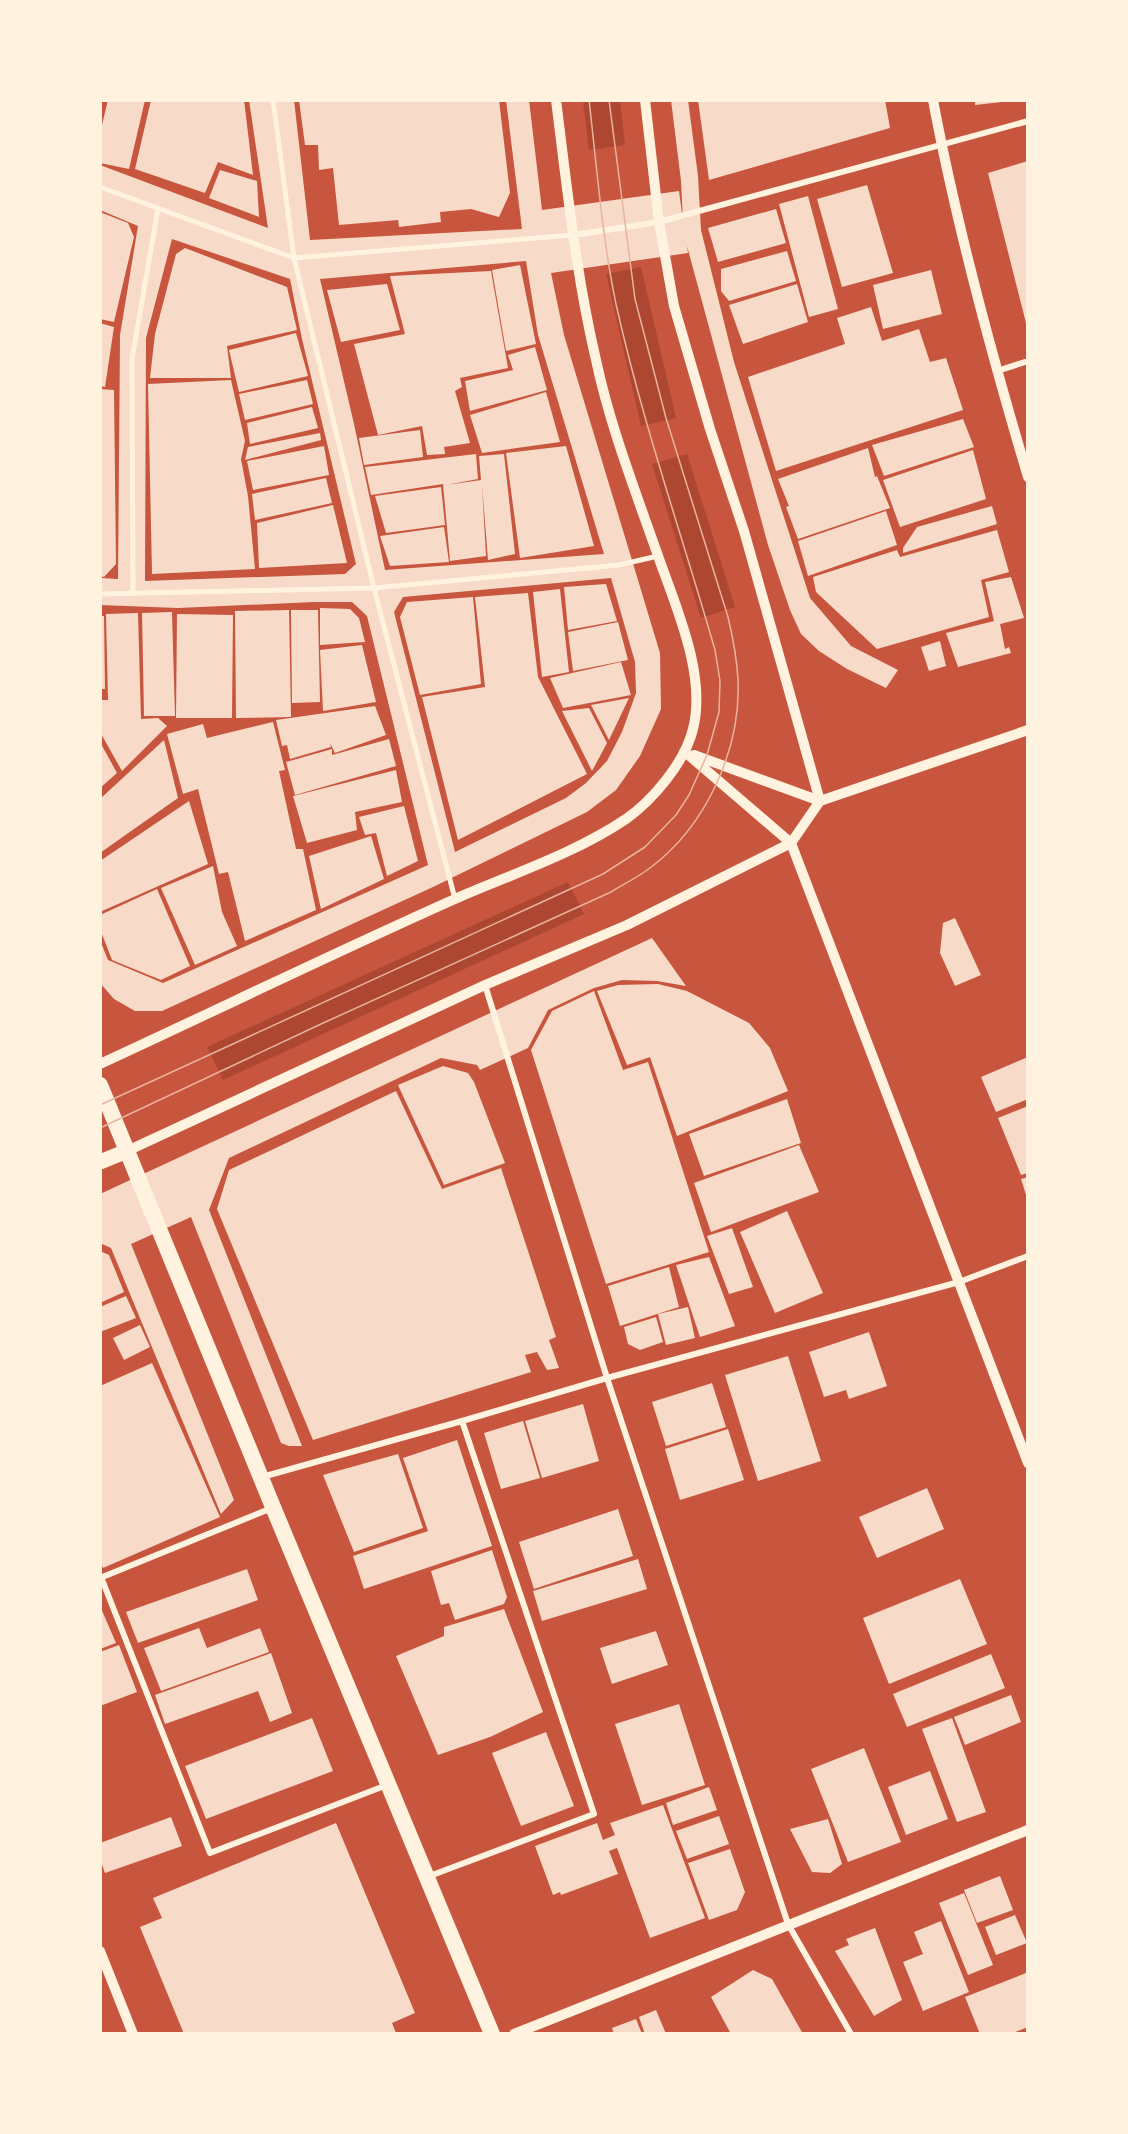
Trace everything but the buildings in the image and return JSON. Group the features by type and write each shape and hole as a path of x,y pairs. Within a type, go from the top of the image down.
{"highway":[{"path":"100,1085 492,2034"}],"main road":[{"path":"100,1162 127,1151"}],"street":[{"path":"273,100 294,258 374,588 455,899"},
{"path":"100,1064 455,899 587,842 628,818 661,787 685,752 694,727 695,696 692,663 684,630 622,451 596,363 573,235 556,100"},
{"path":"645,100 659,222 674,306 710,429 744,531 820,801"},
{"path":"933,100 996,371 1028,477"},
{"path":"100,187 294,258 573,235 659,222 1028,121"},
{"path":"133,593 132,359 158,209"},
{"path":"996,371 1028,361"},
{"path":"100,594 374,588 619,565 658,556"},
{"path":"127,1151 485,985 627,925 791,843 820,801 1028,730"},
{"path":"685,752 820,801"},
{"path":"685,752 791,843 1028,1463"},
{"path":"485,985 608,1378 788,1924 851,2034"},
{"path":"261,1477 608,1378 959,1282 1028,1256"},
{"path":"427,1877 594,1814 462,1421"},
{"path":"273,1507 101,1578 210,1853 389,1785"},
{"path":"514,2034 1028,1830"},
{"path":"100,1951 133,2034"}],"shaded area":[{"path":"583,101 620,101 625,145 589,150"},
{"path":"641,267 676,418 641,426 606,274"},
{"path":"687,454 735,607 701,618 652,464"},
{"path":"568,882 584,914 223,1080 207,1047"}],"tram line":[{"path":"100,1105 603,874 645,847 676,815 689,795 707,755 719,712 720,681 715,650 650,435 616,304 603,228 589,100"},
{"path":"100,1128 611,892 645,871 670,851 688,831 716,784 733,733 737,706 737,664 728,617 666,418 635,299 609,100"}]}
